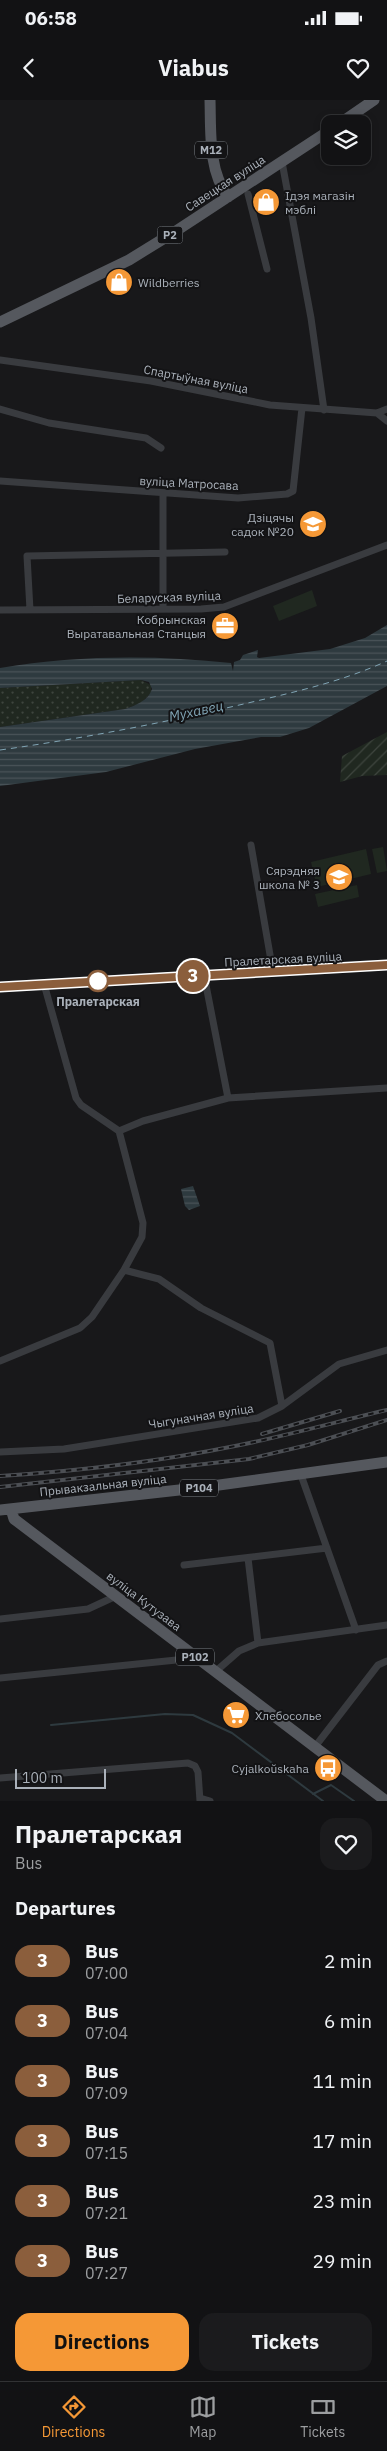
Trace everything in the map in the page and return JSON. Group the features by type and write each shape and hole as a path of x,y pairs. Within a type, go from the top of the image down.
{"main road":[{"name":"М12","path":"210,100 211,150 220,183 228,197"},
{"path":"352,115 374,100"},
{"name":"Савецкая вуліца","path":"0,322 129,260 321,136"},
{"name":"Пралетарская вуліца","path":"0,987 387,965"},
{"name":"Прывакзальная вуліца","path":"5,1510 301,1475 387,1462"},
{"name":"вуліца Кутузава","path":"5,1510 114,1596 386,1801"}],"street":[{"path":"282,162 311,318 324,410"},
{"path":"248,194 267,269"},
{"name":"Спартыўная вуліца","path":"0,360 151,381 270,405 378,413 387,409"},
{"name":"вуліца Матросава","path":"0,481 238,498 287,494 293,491 302,408"},
{"path":"0,409 49,422 146,438 161,448"},
{"path":"378,413 387,421"},
{"path":"162,494 162,610"},
{"name":"Беларуская вуліца","path":"0,610 201,609 237,603 387,545"},
{"path":"30,610 28,556 225,552"},
{"path":"251,845 272,972"},
{"path":"204,975 228,1098"},
{"path":"0,1361 80,1328 92,1317 124,1270 142,1237 143,1223 119,1131 81,1105 76,1098 44,984"},
{"path":"119,1131 143,1121 228,1098 387,1088"},
{"path":"124,1270 159,1279 201,1308 270,1343 282,1406"},
{"name":"Чыгуначная вуліца","path":"0,1452 64,1449 258,1418 282,1406 339,1364 387,1350"},
{"path":"301,1475 356,1630"},
{"path":"184,1565 327,1548"},
{"path":"248,1558 258,1643"},
{"path":"0,1619 88,1609 114,1596"},
{"path":"215,1672 239,1651 258,1643 387,1625"},
{"path":"0,1678 196,1658"},
{"path":"314,1748 378,1665 387,1661"},
{"path":"0,1778 188,1763 195,1766 198,1772 200,1799 210,1801"}],"shaded area":[{"path":"312,590 317,606 279,621 273,606"},
{"path":"141,680 151,685 151,693 141,703 125,709 0,727 0,688"},
{"path":"387,732 387,775 362,776 340,782 342,756"},
{"path":"383,847 387,871 377,873 372,849"},
{"path":"366,849 371,874 317,887 311,862"},
{"path":"357,885 359,897 318,907 315,894"}],"water":[{"name":"Мухавец","path":"387,625 387,686 309,728 280,737 261,737 195,749 106,772 0,786 0,727 125,709 145,700 152,689 149,682 141,680 0,688 0,668 86,659 145,658 231,663 233,671 234,662 240,660 243,655 258,650 257,657 259,658 330,649 365,638"},
{"path":"193,1186 200,1206 189,1210 185,1206 181,1189"}],"waterway":[{"path":"51,1725 165,1714 193,1715 232,1733 323,1801"},
{"path":"313,1794 331,1785 354,1801"}],"ferry route":[{"path":"0,750 118,731 235,706 331,682 387,661"}],"railway":[{"path":"0,1476 89,1469 206,1452 387,1410"},
{"path":"262,1434 340,1411"},
{"path":"0,1487 249,1459 308,1445 387,1420"}],"bus line":[{"name":"3","path":"0,987 387,965"}],"place":[{"name":"Ідэя магазін мэблі","path":"266,202"},
{"name":"Wildberries","path":"119,282"},
{"name":"Дзіцячы садок №20","path":"313,524"},
{"name":"Кобрынская Выратавальная Станцыя","path":"225,626"},
{"name":"Сярэдняя школа № 3","path":"339,877"},
{"name":"Пралетарская","path":"98,981"},
{"name":"Хлебосолье","path":"236,1715"},
{"name":"Cyjalkoŭskaha","path":"328,1768"}]}
